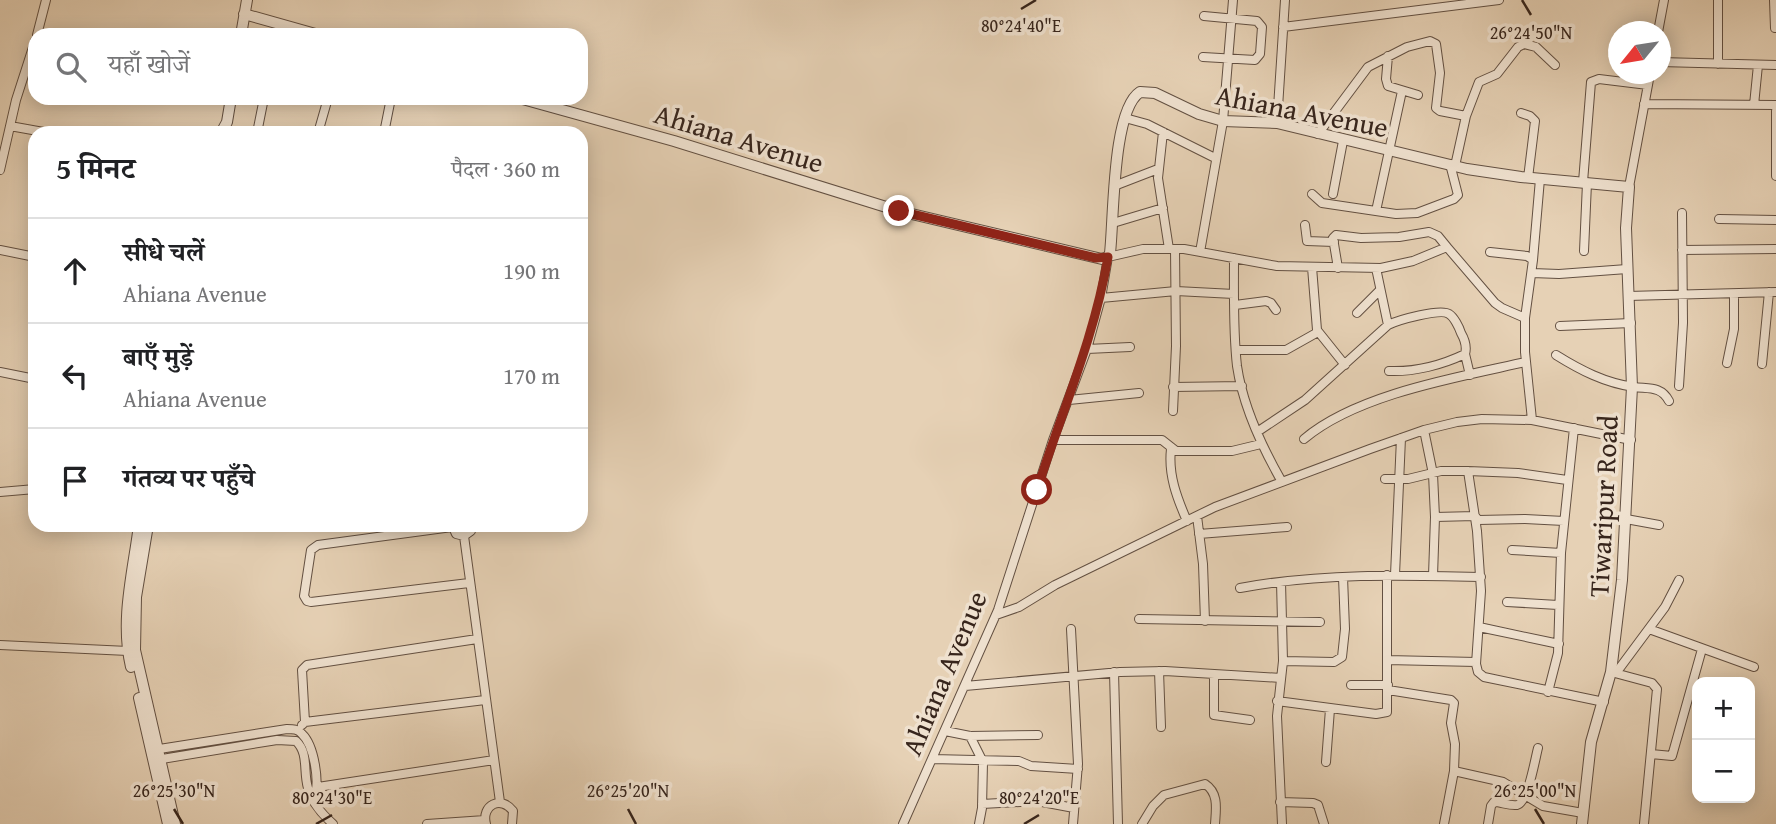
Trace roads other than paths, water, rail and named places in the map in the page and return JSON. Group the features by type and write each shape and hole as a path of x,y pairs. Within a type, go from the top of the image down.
{"street":[{"path":"39,28 46,0"},
{"path":"242,28 247,0"},
{"path":"1200,252 1223,121 1233,0"},
{"path":"1277,123 1285,0"},
{"path":"1283,27 1499,0"},
{"path":"1660,21 1664,0"},
{"path":"1718,0 1718,64"},
{"path":"1764,0 1775,0 1775,28"},
{"path":"244,15 296,28"},
{"path":"1203,57 1255,60 1260,54 1261,45 1260,23 1204,16"},
{"path":"279,28 280,23"},
{"path":"1318,134 1368,67 1388,56 1430,41 1435,43 1440,73 1436,108 1466,116"},
{"path":"1312,194 1322,203 1407,214 1454,199 1458,190 1452,165 1479,82 1497,74 1521,45 1531,44 1555,65"},
{"path":"1388,56 1387,84 1391,88 1418,95"},
{"path":"1671,62 1776,65"},
{"path":"1,165 28,65"},
{"path":"1754,105 1758,65"},
{"path":"1584,251 1591,82 1599,79 1648,85 1629,187"},
{"path":"1376,211 1387,150 1402,91"},
{"name":"Ahiana Avenue","path":"903,824 996,615 1053,440 1087,349 1101,298 1108,257 1113,223 1114,186 1125,118 1135,96 1140,92 1155,93 1199,114 1223,121 1277,123 1343,141 1452,165 1528,178 1629,187"},
{"path":"1644,104 1776,105"},
{"path":"225,126 230,105"},
{"path":"258,126 263,105"},
{"path":"320,126 326,105"},
{"path":"385,126 390,105"},
{"name":"Ahiana Avenue","path":"544,105 674,141 899,211 1096,258 1108,257"},
{"path":"1776,111 1776,176"},
{"path":"1521,113 1535,121 1528,178"},
{"path":"1125,118 1163,132 1215,158"},
{"path":"227,122 228,126"},
{"path":"10,126 28,129"},
{"path":"1163,132 1158,169 1172,249 1176,291 1173,411"},
{"path":"1333,194 1343,141"},
{"path":"1114,186 1158,169"},
{"path":"1532,420 1525,318 1532,273 1540,179"},
{"name":"Tiwaripur Road","path":"1582,824 1591,743 1597,717 1614,672 1619,615 1631,440 1632,387 1626,218 1629,187"},
{"path":"1113,223 1163,208"},
{"path":"1679,386 1683,296 1682,213"},
{"path":"1719,219 1776,220"},
{"path":"1305,225 1307,241 1334,242"},
{"path":"1338,268 1333,238 1336,235 1361,238 1399,237 1429,232 1438,236 1495,303 1525,318"},
{"path":"1108,257 1143,249 1172,249 1277,266 1376,268 1413,261 1447,247"},
{"path":"1682,250 1776,249"},
{"path":"0,250 28,256"},
{"path":"1490,252 1527,256 1533,260"},
{"path":"1234,258 1236,350 1242,386 1261,444 1282,482"},
{"path":"1312,267 1314,321 1318,332 1345,365"},
{"path":"1376,268 1388,325"},
{"path":"1532,273 1559,274 1627,269"},
{"path":"1357,313 1380,290"},
{"path":"1101,298 1176,291 1234,294"},
{"path":"1628,296 1773,292 1762,364"},
{"path":"1727,363 1734,328 1734,294"},
{"path":"1235,305 1266,301 1276,310"},
{"path":"1257,432 1290,412 1388,325 1405,319 1447,312 1462,333 1470,375"},
{"path":"1560,326 1630,323"},
{"path":"1236,350 1286,351 1318,332"},
{"path":"1087,349 1130,347"},
{"path":"1389,371 1425,368 1465,354"},
{"path":"1556,355 1595,377 1632,387 1657,389 1665,394 1669,401"},
{"path":"1304,439 1344,413 1398,393 1526,362"},
{"path":"0,372 28,378"},
{"path":"1173,387 1242,386"},
{"path":"1069,400 1139,393"},
{"path":"996,615 1019,607 1055,585 1197,516 1424,430 1482,419 1532,420 1631,440"},
{"path":"1548,692 1559,644 1561,553 1574,428"},
{"path":"1424,430 1433,474 1433,576"},
{"path":"1277,701 1383,714 1388,710 1385,621 1401,438"},
{"path":"1053,440 1162,440 1168,443 1171,449 1170,470 1173,484 1188,521"},
{"path":"1171,449 1220,452 1261,444"},
{"path":"1385,479 1441,471 1468,471 1518,473 1567,480"},
{"path":"1468,471 1481,577 1476,662 1478,672 1484,677 1604,702"},
{"path":"0,492 28,490"},
{"path":"1197,516 1203,564 1205,621"},
{"path":"1435,517 1475,516 1478,520 1564,521"},
{"path":"1626,519 1659,525"},
{"path":"1199,534 1287,527"},
{"path":"138,532 129,585 126,622 128,651 175,824"},
{"path":"147,532 136,597 135,650 168,824"},
{"path":"410,532 318,545 311,550 304,596 311,603 469,583"},
{"path":"455,532 464,536 470,532"},
{"path":"464,536 500,802"},
{"path":"1513,550 1561,553"},
{"path":"1240,588 1343,577 1481,577"},
{"path":"1283,661 1334,662 1342,657 1345,629 1343,577"},
{"path":"1644,824 1657,689 1652,683 1614,672 1649,629 1679,580"},
{"path":"1281,582 1283,661 1277,701 1282,824"},
{"path":"1507,602 1558,605"},
{"path":"1139,619 1320,622"},
{"path":"1479,627 1559,644"},
{"path":"1071,629 1078,769 1073,824"},
{"path":"1649,629 1754,667"},
{"path":"305,722 302,670 307,664 477,639"},
{"path":"0,645 128,651"},
{"path":"1651,754 1672,757 1702,649"},
{"path":"1387,660 1476,662"},
{"path":"965,686 1114,672 1159,671 1281,678"},
{"path":"1159,671 1161,727"},
{"path":"1114,672 1118,824"},
{"path":"1214,674 1214,715 1250,720"},
{"path":"1351,685 1388,688 1453,701 1451,723 1455,744 1454,771 1444,824"},
{"path":"297,730 305,722 485,700"},
{"path":"1326,762 1330,709"},
{"path":"155,755 218,740 287,729 297,730 310,743 318,787 313,798"},
{"path":"945,732 970,736 1038,735"},
{"path":"970,736 983,762 979,824"},
{"path":"218,740 220,750"},
{"path":"155,755 220,750 277,740 296,741 303,749 309,793 333,824"},
{"path":"1488,824 1492,804 1498,802 1518,805 1526,795 1538,748"},
{"path":"318,787 494,760"},
{"path":"932,760 1019,761 1031,766 1078,769"},
{"path":"1454,771 1503,782 1543,806 1583,813"},
{"path":"1142,824 1159,799 1170,793 1205,784 1215,798 1215,824"},
{"path":"982,804 1037,801 1074,808"},
{"path":"427,824 486,822 486,810 490,805 500,802 513,811 512,824"},
{"path":"1280,802 1313,803 1320,808 1324,824"}]}
